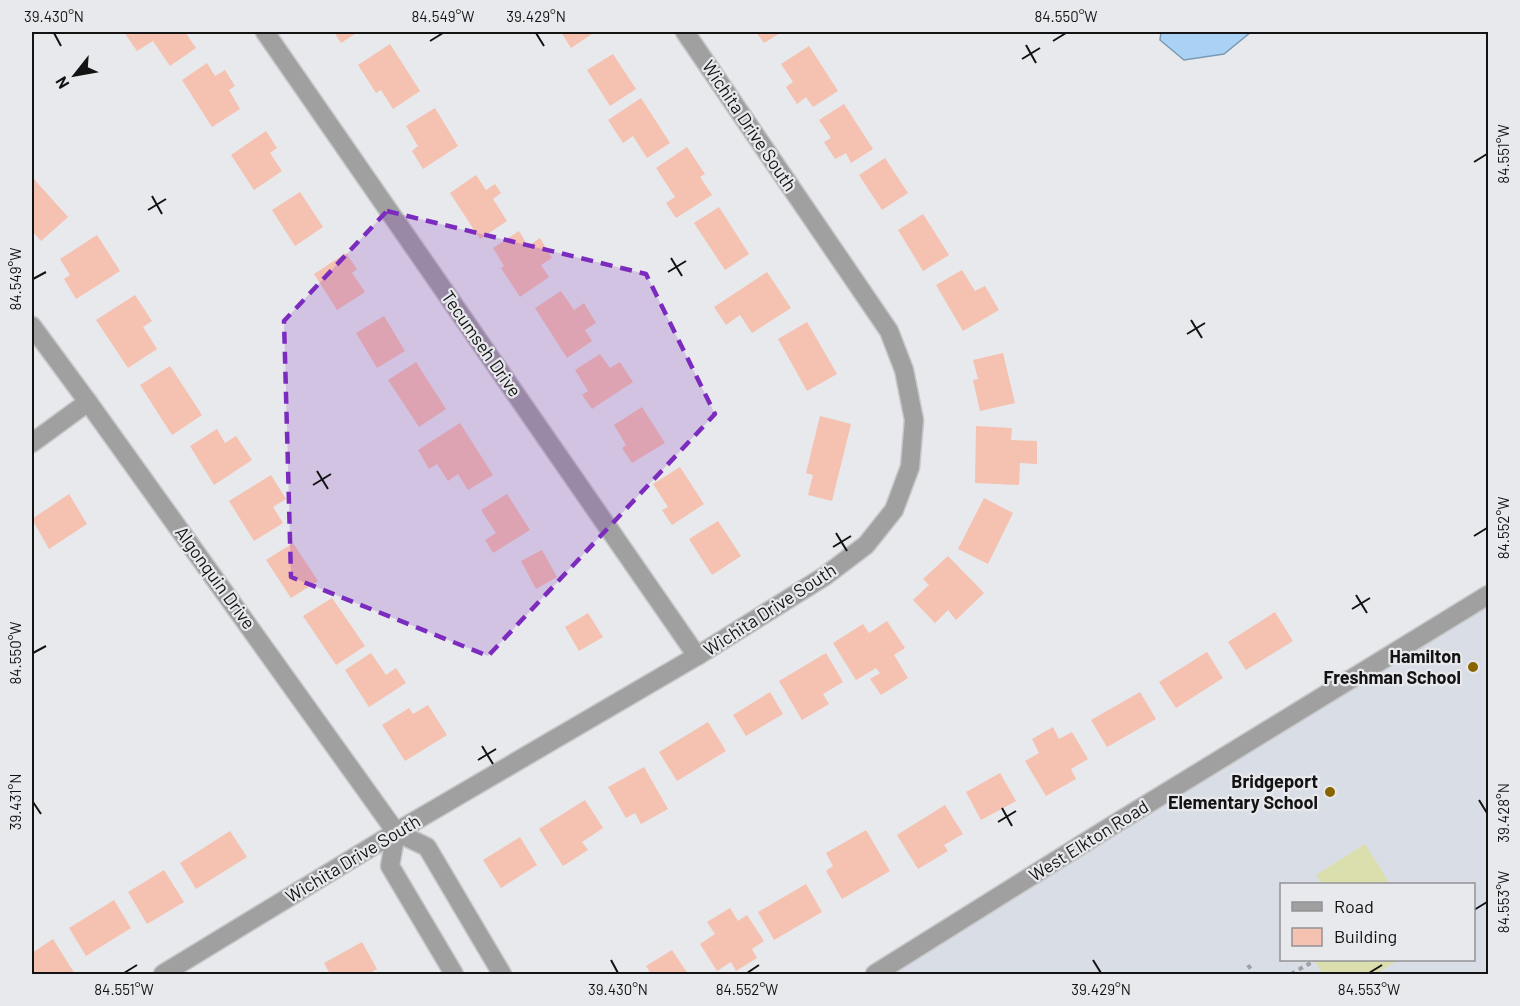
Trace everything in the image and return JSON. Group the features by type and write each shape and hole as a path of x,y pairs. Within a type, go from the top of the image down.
{"street":[{"name":"Tecumseh Drive","path":"265,32 698,656"},
{"name":"Wichita Drive South","path":"163,975 396,832 698,656 825,576 866,545 894,510 909,466 914,420 904,370 889,331 685,32"},
{"name":"Algonquin Drive","path":"32,326 396,832 427,847 502,975"},
{"path":"32,443 88,402"},
{"name":"West Elkton Road","path":"875,975 1105,830 1488,595"},
{"path":"396,832 390,866 454,975"}],"path":[{"path":"1292,975 1314,961"},
{"path":"1248,965 1254,975"}],"highlighted area":[{"path":"387,211 646,274 715,414 488,656 291,577 284,321"}],"shaded area":[{"name":"Bridgeport Elementary School","path":"1488,595 1488,974 877,974"}],"green space":[{"path":"1365,844 1389,883 1320,883 1316,875"},
{"path":"1315,961 1397,961 1375,974 1323,974"}],"water":[{"path":"1161,32 1251,32 1224,54 1184,60 1160,40"}],"building":[{"path":"124,32 185,32 196,48 170,66 153,41 137,51"},
{"path":"334,32 358,32 341,43"},
{"path":"561,32 595,32 571,48"},
{"path":"756,32 782,32 764,43"},
{"path":"390,44 420,91 393,109 381,90 376,93 358,65"},
{"path":"809,46 838,91 813,107 806,97 797,104 786,87 793,82 781,64"},
{"path":"613,54 636,89 610,106 587,70"},
{"path":"207,63 215,76 225,70 235,86 229,90 240,109 212,127 182,80"},
{"path":"641,98 670,143 647,158 633,136 623,143 608,120"},
{"path":"844,104 873,149 851,163 846,153 835,159 824,142 831,138 819,120"},
{"path":"435,108 458,146 423,169 412,151 418,146 406,126"},
{"path":"266,131 277,148 270,153 282,171 254,190 231,155"},
{"path":"687,147 705,174 700,177 712,195 676,218 666,203 675,197 656,168"},
{"path":"885,158 908,193 882,210 859,175"},
{"path":"476,175 486,190 495,184 501,193 493,199 507,221 480,239 450,193"},
{"path":"32,177 68,217 41,241 32,231"},
{"path":"300,192 323,227 295,246 272,210"},
{"path":"719,207 749,254 725,270 694,223"},
{"path":"923,214 949,255 923,271 898,230"},
{"path":"519,231 528,246 540,238 552,258 541,265 549,277 520,297 501,268 504,266 493,248"},
{"path":"97,235 120,271 76,299 64,279 70,275 60,259"},
{"path":"346,253 357,269 352,273 365,292 337,310 314,274"},
{"path":"962,270 975,291 985,286 999,310 963,331 936,285"},
{"path":"767,272 791,308 752,333 740,315 726,325 714,307"},
{"path":"561,291 574,310 584,303 596,323 585,330 592,341 567,358 535,308"},
{"path":"135,295 152,321 143,327 157,349 128,368 96,320"},
{"path":"384,316 405,351 377,368 356,333"},
{"path":"807,322 837,374 807,391 778,339"},
{"path":"1003,353 1015,403 980,411 973,380 978,379 973,360"},
{"path":"600,354 610,368 620,362 633,382 592,409 582,395 588,391 575,370"},
{"path":"416,362 446,409 419,427 388,380"},
{"path":"170,366 202,415 172,435 140,385"},
{"path":"642,407 665,443 632,463 622,448 626,445 614,425"},
{"path":"820,416 851,424 832,501 808,495 813,475 806,473"},
{"path":"460,423 493,475 468,490 458,474 448,481 437,464 429,469 418,450"},
{"path":"976,426 1012,428 1011,440 1037,441 1037,464 1020,463 1019,485 975,483"},
{"path":"217,429 225,443 236,436 252,460 214,485 190,446"},
{"path":"680,467 704,504 672,525 662,510 668,507 653,484"},
{"path":"271,475 286,499 273,507 283,523 254,541 229,501"},
{"path":"69,494 87,524 49,549 32,519"},
{"path":"507,494 530,530 493,553 485,540 496,533 481,510"},
{"path":"984,498 1013,513 988,564 958,549"},
{"path":"718,521 741,556 712,575 689,539"},
{"path":"293,543 318,581 291,598 266,560"},
{"path":"542,550 557,577 536,589 521,561"},
{"path":"948,556 984,593 956,620 948,610 935,623 913,600 929,585 923,579"},
{"path":"332,598 365,646 336,665 303,616"},
{"path":"1275,612 1293,641 1246,670 1228,642"},
{"path":"588,613 603,637 579,651 565,627"},
{"path":"887,621 905,648 894,655 908,678 881,695 870,679 880,673 876,668 856,680 833,643 863,624 869,633"},
{"path":"1207,652 1223,678 1176,708 1159,682"},
{"path":"371,653 386,675 396,668 406,683 369,707 345,670"},
{"path":"826,653 843,682 823,694 829,704 802,720 779,681"},
{"path":"770,692 783,714 746,736 733,715"},
{"path":"1140,692 1156,719 1107,747 1091,720"},
{"path":"428,705 447,735 405,761 382,725 409,708 413,714"},
{"path":"708,722 726,751 677,781 659,752"},
{"path":"1053,727 1059,739 1072,732 1088,759 1071,769 1076,779 1046,796 1025,761 1039,753 1032,739"},
{"path":"644,767 668,809 641,824 635,813 626,818 608,787"},
{"path":"1000,773 1016,801 981,820 966,792"},
{"path":"585,800 603,828 582,842 588,850 563,866 539,829"},
{"path":"945,805 963,834 944,845 948,851 918,869 897,835"},
{"path":"866,830 890,871 842,899 826,871 833,866 826,853"},
{"path":"230,831 247,857 196,889 180,863"},
{"path":"520,837 537,865 501,888 483,860"},
{"path":"164,870 184,902 147,924 128,892"},
{"path":"806,884 822,912 774,940 758,912"},
{"path":"114,900 131,928 86,956 69,928"},
{"path":"730,908 738,921 747,915 764,941 752,949 757,958 736,971 731,962 717,971 700,944 715,934 707,922"},
{"path":"53,939 75,974 32,974 32,953"},
{"path":"362,942 377,969 368,974 330,974 324,963"},
{"path":"672,950 688,974 651,974 646,966"}],"place":[{"name":"Hamilton Freshman School","path":"1473,667"},
{"name":"Bridgeport Elementary School","path":"1330,792"}]}
